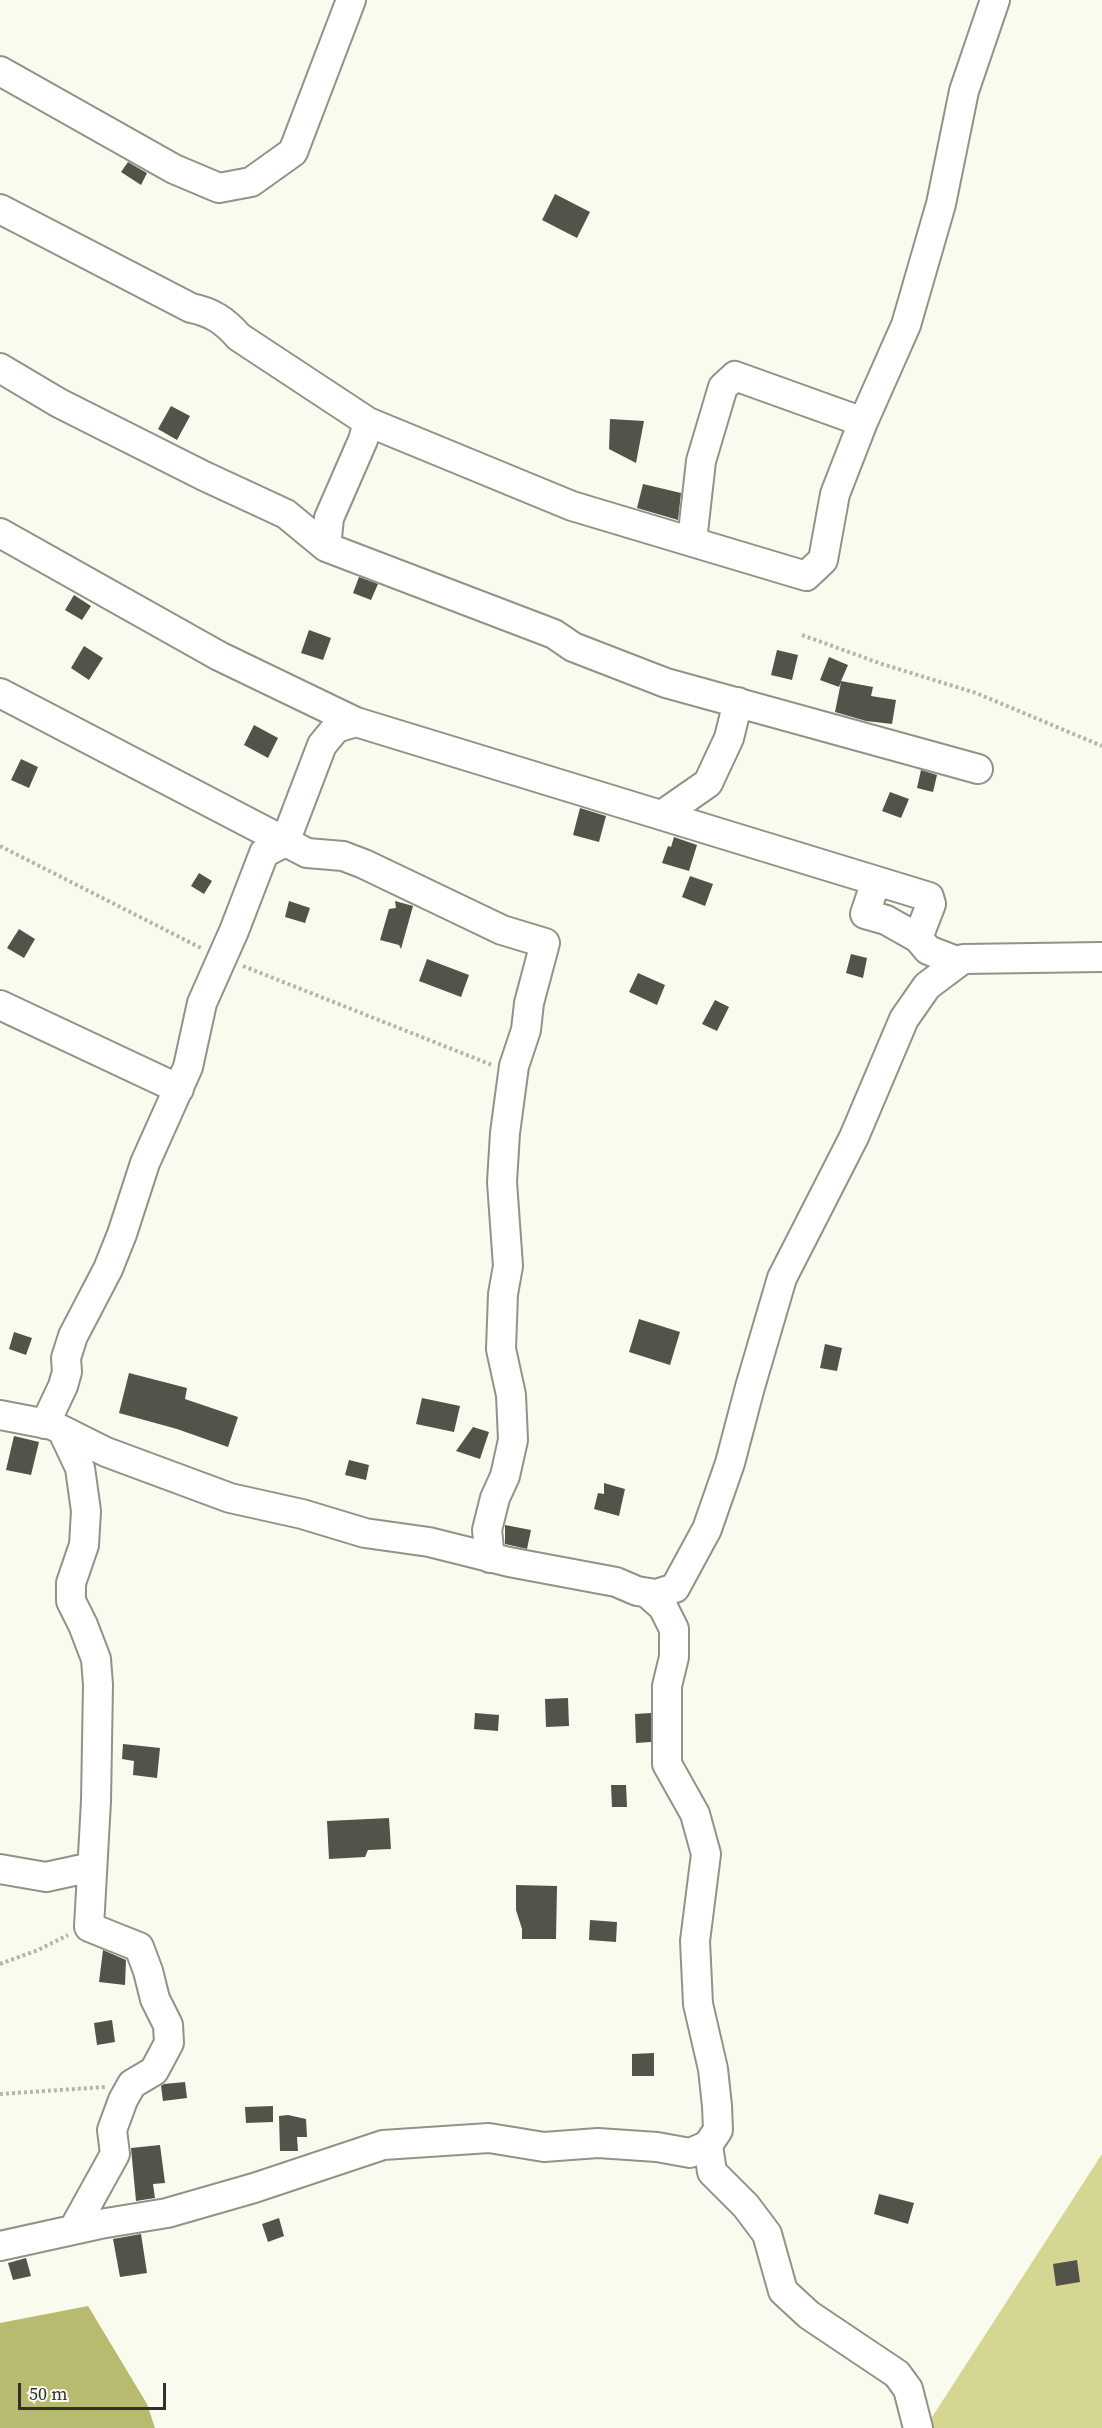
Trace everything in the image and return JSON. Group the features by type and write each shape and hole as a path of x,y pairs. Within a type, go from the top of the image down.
{"street":[{"path":"0,71 174,169 219,188 250,182 293,152 351,0"},
{"path":"0,209 191,308 207,311 226,323 239,337 368,422 572,506 806,576 823,560 835,494 909,314 941,204 964,91 995,0"},
{"path":"0,368 60,404 286,514 326,547 554,634 573,647 666,683 978,769"},
{"path":"692,541 701,461 723,387 735,376 863,422"},
{"path":"326,547 329,518 363,440 368,422"},
{"path":"0,533 219,656 356,722 929,897 931,904 918,938"},
{"path":"0,693 270,841 307,853 343,856 502,930 545,943 529,1004 526,1030 513,1074 502,1182 507,1266 503,1294 501,1349 511,1395 513,1440 505,1476 495,1498 487,1530 490,1558"},
{"path":"662,816 708,783 729,738 738,702"},
{"path":"73,2230 115,2154 112,2130 123,2100 132,2084 154,2071 169,2043 168,2025 155,1999 139,1947 89,1927 99,1743 97,1668 96,1659 83,1625 71,1601 71,1583 84,1545 86,1511 81,1468 53,1427 67,1372 66,1358 73,1336 108,1269 145,1163 188,1067 202,1003 270,841 322,744 336,728 356,722"},
{"path":"876,881 865,914 886,920 918,938 928,950 959,962"},
{"path":"0,1415 53,1427 106,1452 230,1498 302,1514 365,1533 429,1542 490,1558 616,1582 647,1593 656,1594 675,1588 706,1529 730,1463 782,1278 854,1137 903,1019 927,986 963,959 1102,957"},
{"path":"0,1005 179,1089"},
{"path":"0,2246 167,2212 254,2188 383,2145 489,2138 544,2147 598,2144 657,2146 690,2153 708,2145 718,2130 717,2106 713,2069 698,2004 695,1941 706,1854 695,1814 668,1764 668,1686 674,1657 674,1629 663,1607 647,1593"},
{"path":"0,1869 46,1877 92,1867"},
{"path":"708,2145 712,2172 746,2206 767,2234 783,2291 809,2315 897,2374 908,2390 918,2428"}],"path":[{"path":"802,635 976,693 1102,746"},
{"path":"0,846 221,958 513,1074"},
{"path":"0,1964 89,1927"},
{"path":"0,2094 132,2084"}],"green space":[{"path":"1102,2154 1102,2428 925,2428"},
{"path":"88,2306 147,2404 155,2428 0,2428 0,2323"}],"building":[{"path":"128,162 147,173 141,185 121,172"},
{"path":"555,194 590,212 577,238 542,220"},
{"path":"171,406 190,416 177,440 158,429"},
{"path":"610,419 644,421 636,463 609,449"},
{"path":"643,484 681,493 678,520 637,508"},
{"path":"359,577 378,584 371,600 353,593"},
{"path":"74,595 91,606 82,620 65,610"},
{"path":"309,630 331,638 323,660 301,653"},
{"path":"84,646 103,658 89,680 71,668"},
{"path":"777,650 798,655 792,680 771,675"},
{"path":"829,657 848,665 841,681 873,687 871,696 896,700 892,724 866,721 835,712 841,682 839,687 820,680"},
{"path":"254,725 278,738 268,758 244,745"},
{"path":"21,759 38,767 29,788 11,780"},
{"path":"921,770 937,775 933,792 917,788"},
{"path":"890,792 909,799 901,818 882,811"},
{"path":"580,808 606,816 599,842 573,835"},
{"path":"674,837 697,845 689,871 662,863"},
{"path":"199,873 212,881 204,894 191,886"},
{"path":"690,876 713,884 705,906 682,897"},
{"path":"289,901 310,908 305,923 285,917"},
{"path":"395,901 413,906 401,949 399,945 380,940 389,909 396,908"},
{"path":"19,929 35,939 24,958 7,948"},
{"path":"851,954 867,958 863,978 846,973"},
{"path":"427,959 469,975 461,997 419,981"},
{"path":"638,973 665,985 657,1005 629,992"},
{"path":"715,1000 729,1007 717,1031 702,1024"},
{"path":"639,1319 680,1332 670,1365 629,1352"},
{"path":"14,1332 32,1338 26,1355 9,1349"},
{"path":"825,1344 842,1348 837,1371 820,1368"},
{"path":"129,1373 187,1388 185,1399 238,1417 228,1447 177,1429 119,1413"},
{"path":"422,1398 460,1406 454,1432 416,1424"},
{"path":"473,1427 489,1432 480,1459 456,1451"},
{"path":"14,1436 39,1442 31,1475 6,1470"},
{"path":"349,1460 369,1465 366,1480 345,1475"},
{"path":"604,1483 625,1489 619,1516 594,1509 598,1493 604,1494"},
{"path":"505,1525 531,1530 527,1549 505,1544"},
{"path":"568,1698 569,1726 546,1727 545,1699"},
{"path":"475,1713 499,1715 498,1731 474,1729"},
{"path":"651,1713 651,1742 636,1743 635,1714"},
{"path":"123,1744 160,1748 157,1778 133,1775 134,1761 122,1759"},
{"path":"611,1785 626,1785 627,1807 612,1807"},
{"path":"389,1818 391,1849 368,1850 365,1857 329,1859 327,1821"},
{"path":"516,1885 557,1886 556,1939 522,1939 522,1929 516,1910"},
{"path":"590,1920 617,1922 616,1942 589,1940"},
{"path":"103,1950 126,1960 125,1985 99,1982"},
{"path":"112,2020 115,2042 97,2045 94,2023"},
{"path":"654,2053 654,2076 632,2076 632,2054"},
{"path":"185,2082 187,2098 163,2101 161,2086"},
{"path":"273,2106 273,2122 246,2123 245,2107"},
{"path":"288,2115 306,2119 307,2137 297,2137 298,2151 280,2151 279,2116"},
{"path":"160,2145 165,2183 153,2184 155,2198 136,2201 131,2148"},
{"path":"879,2194 914,2203 908,2224 874,2214"},
{"path":"279,2218 284,2236 268,2242 262,2224"},
{"path":"141,2234 147,2273 120,2277 113,2239"},
{"path":"26,2258 31,2276 13,2280 8,2263"},
{"path":"1077,2260 1080,2282 1056,2286 1053,2264"}]}
